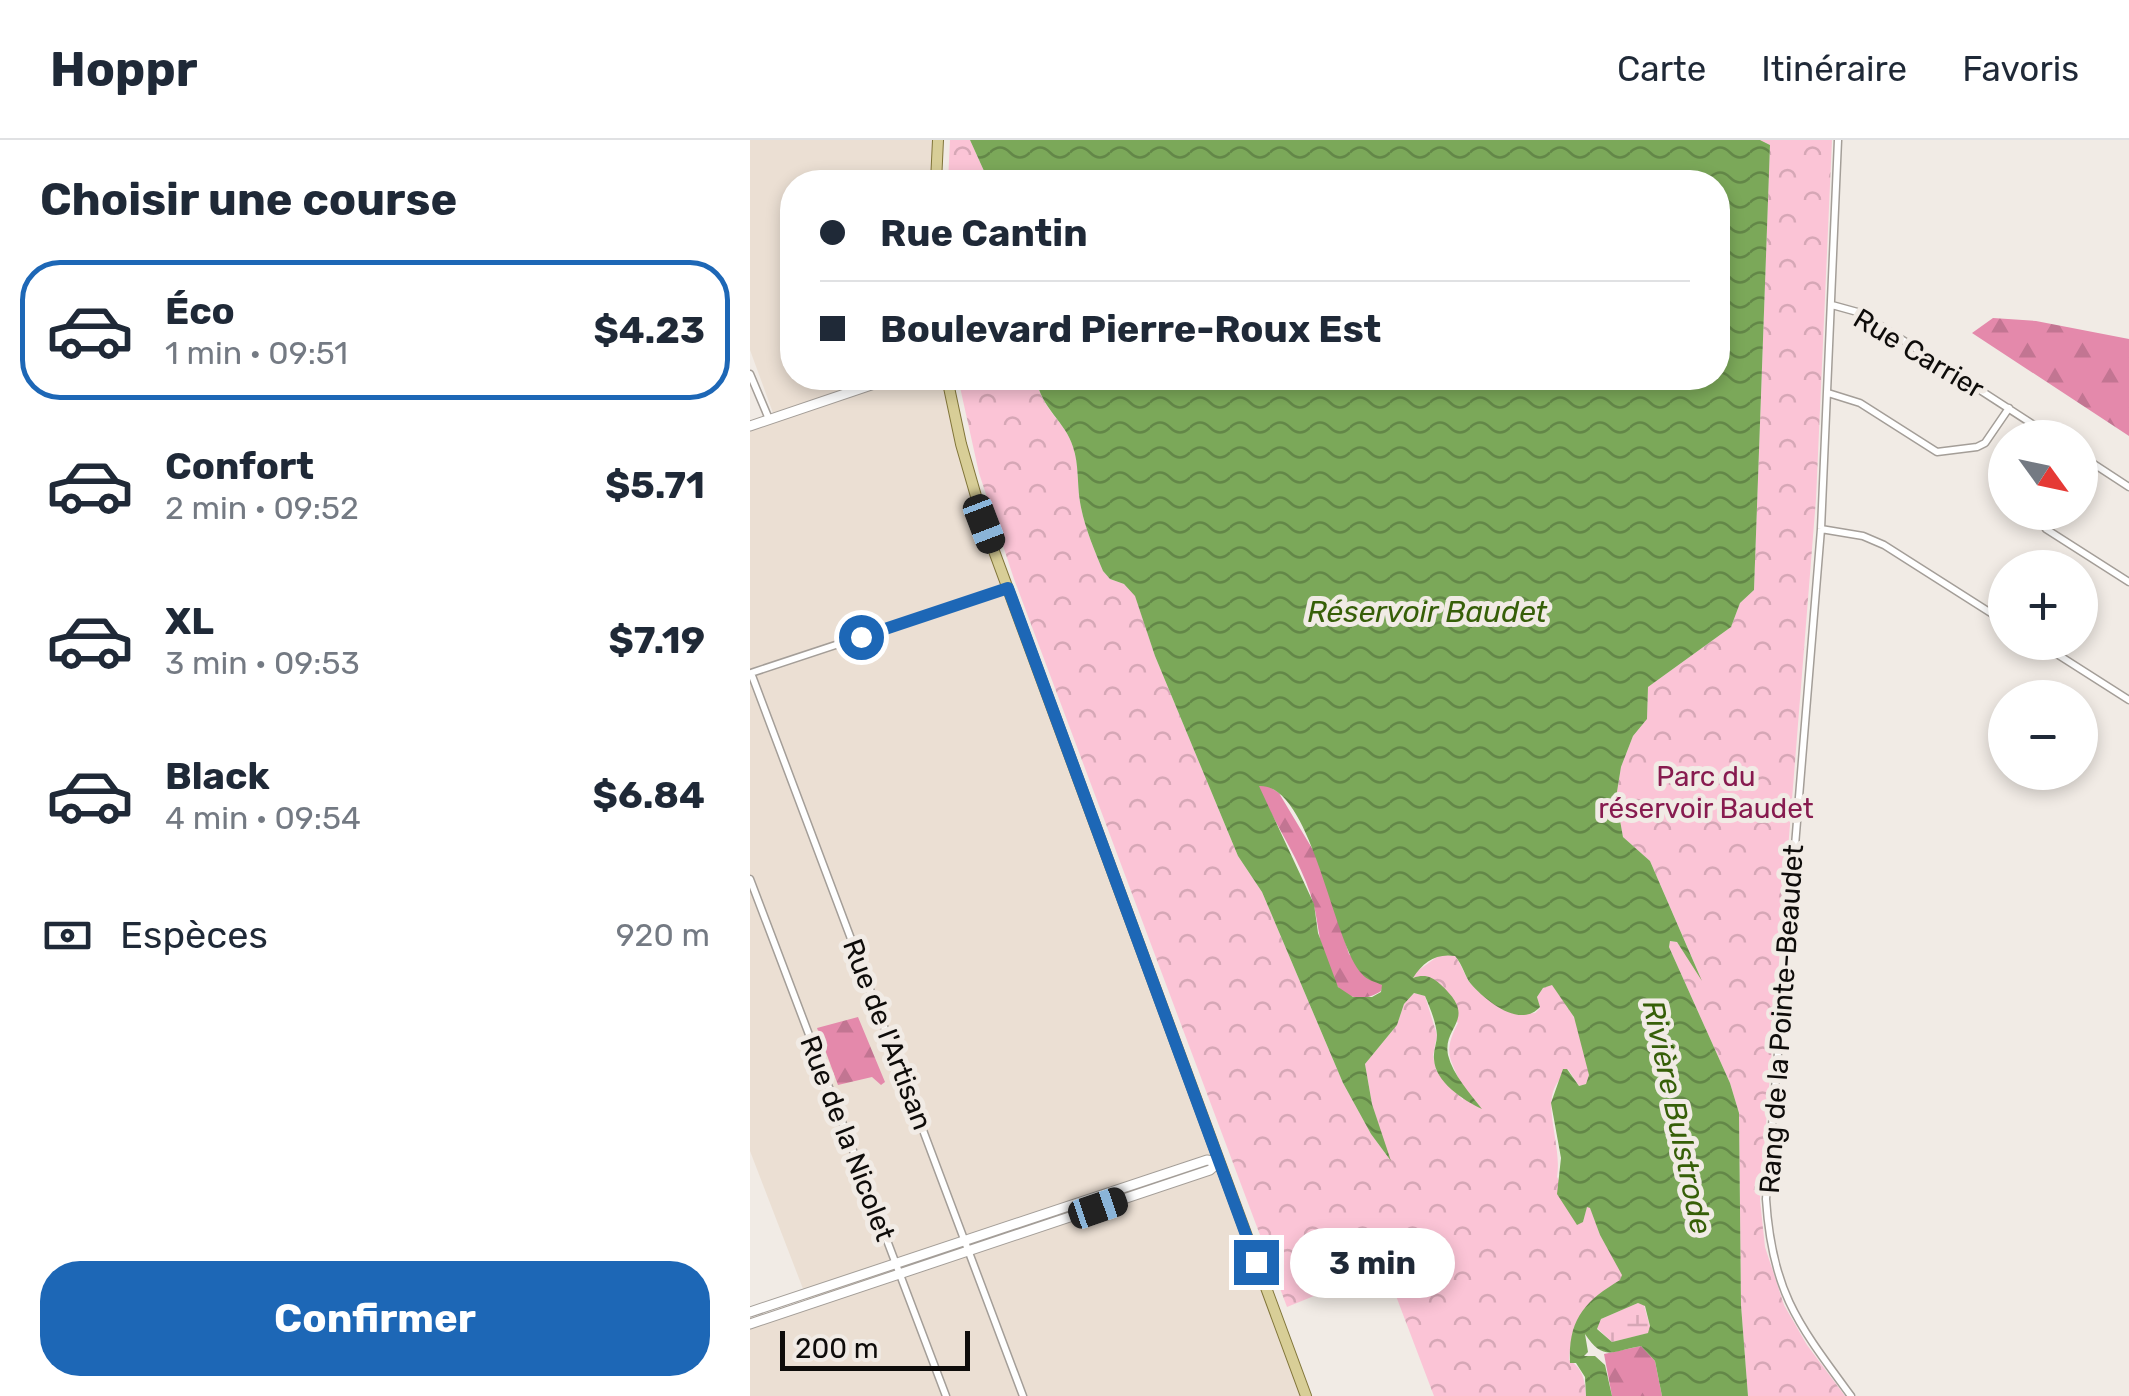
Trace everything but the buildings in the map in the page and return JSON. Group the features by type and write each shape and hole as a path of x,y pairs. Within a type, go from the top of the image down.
{"main road":[{"path":"937,170 938,140"},
{"path":"750,426 856,390"},
{"path":"951,390 975,492 1008,588 1306,1396"},
{"path":"750,1312 1207,1160 1219,1162"},
{"path":"750,1324 1210,1170 1219,1162"}],"street":[{"name":"Rang de la Pointe-Beaudet","path":"1838,140 1821,529 1766,1199 1771,1249 1792,1312 1851,1396"},
{"name":"Rue Carrier","path":"1832,305 1861,313 2027,420"},
{"path":"750,374 769,419"},
{"path":"1828,393 1860,403 1936,452 1986,442 2009,408"},
{"path":"2098,467 2129,487"},
{"path":"1821,529 1873,540 1988,611"},
{"path":"2048,530 2129,582"},
{"path":"751,673 1008,588"},
{"path":"2066,660 2129,700"},
{"name":"Rue de l'Artisan","path":"751,673 1023,1396"},
{"name":"Rue de la Nicolet","path":"750,879 946,1396"}],"shaded area":[{"path":"750,140 938,140 937,170 780,170 780,390 950,390 984,524 1306,1396 750,1396 750,1328 810,1307 750,1151 750,421 773,413 750,350"}],"green space":[{"path":"950,140 970,140 984,170 949,170"},
{"name":"Parc du réservoir Baudet","path":"1760,140 1832,140 1816,499 1760,1200 1765,1247 1784,1305 1807,1345 1845,1396 1748,1396 1741,1305 1739,1113 1730,1083 1669,947 1670,941 1677,942 1700,976 1650,861 1623,837 1616,798 1621,767 1633,736 1647,719 1648,687 1731,627 1740,603 1754,590 1770,145"},
{"path":"1993,318 2036,321 2129,339 2129,436 1972,333"},
{"path":"961,390 1039,390 1070,438 1082,511 1103,571 1135,595 1155,656 1238,856 1262,892 1343,1083 1388,1157 1365,1064 1397,1025 1404,1004 1414,993 1425,996 1437,1035 1433,1056 1436,1070 1463,1100 1449,1046 1458,1023 1413,979 1416,972 1441,954 1455,956 1471,984 1500,1007 1535,1013 1540,1008 1537,997 1552,984 1566,1004 1583,1039 1589,1075 1587,1084 1579,1086 1568,1069 1554,1089 1551,1108 1557,1177 1583,1222 1587,1206 1590,1207 1600,1235 1623,1275 1589,1304 1573,1332 1569,1360 1582,1374 1586,1396 1434,1396 1385,1267 1287,1307 1014,579 979,473"},
{"path":"1267,785 1279,793 1319,860 1349,954 1383,985 1376,994 1354,997 1333,980 1309,890 1258,786"},
{"path":"858,1017 885,1082 881,1085 872,1077 838,1085 817,1028"},
{"path":"1638,1303 1644,1305 1649,1333 1612,1342 1597,1328 1601,1319"},
{"path":"1641,1346 1655,1361 1662,1396 1612,1396 1604,1354"}],"water":[{"name":"Réservoir Baudet","path":"970,140 1760,140 1770,145 1754,590 1740,603 1731,627 1648,687 1647,719 1633,736 1621,767 1616,798 1623,837 1650,861 1702,981 1677,942 1670,941 1669,947 1730,1083 1739,1113 1741,1305 1748,1396 1662,1396 1655,1361 1641,1346 1603,1351 1585,1334 1588,1352 1584,1356 1595,1356 1605,1365 1612,1396 1586,1396 1585,1377 1576,1363 1570,1363 1572,1334 1581,1313 1622,1275 1590,1208 1577,1225 1557,1194 1561,1158 1551,1103 1563,1069 1579,1086 1586,1084 1589,1075 1574,1017 1552,985 1543,988 1537,997 1540,1007 1532,1013 1513,1014 1477,991 1455,956 1436,957 1426,963 1413,978 1434,979 1452,996 1459,1014 1448,1055 1458,1077 1482,1109 1459,1095 1439,1075 1434,1059 1434,1020 1425,996 1414,993 1404,1004 1397,1025 1365,1064 1372,1104 1391,1161 1371,1134 1343,1083 1262,892 1238,856 1155,656 1135,596 1103,571 1082,511 1073,447 1039,390 1730,390 1730,170 984,170","holes":["1259,786 1277,792 1293,810 1307,837 1351,957 1364,976 1382,985 1381,992 1372,997 1353,997 1338,987 1318,933 1314,904","1638,1303 1645,1306 1648,1333 1612,1342 1597,1329 1601,1319"]}],"route":[{"path":"861,637 1008,588 1256,1262"}],"water label":[{"name":"Rivière Bulstrode","path":"1677,1117"}]}
